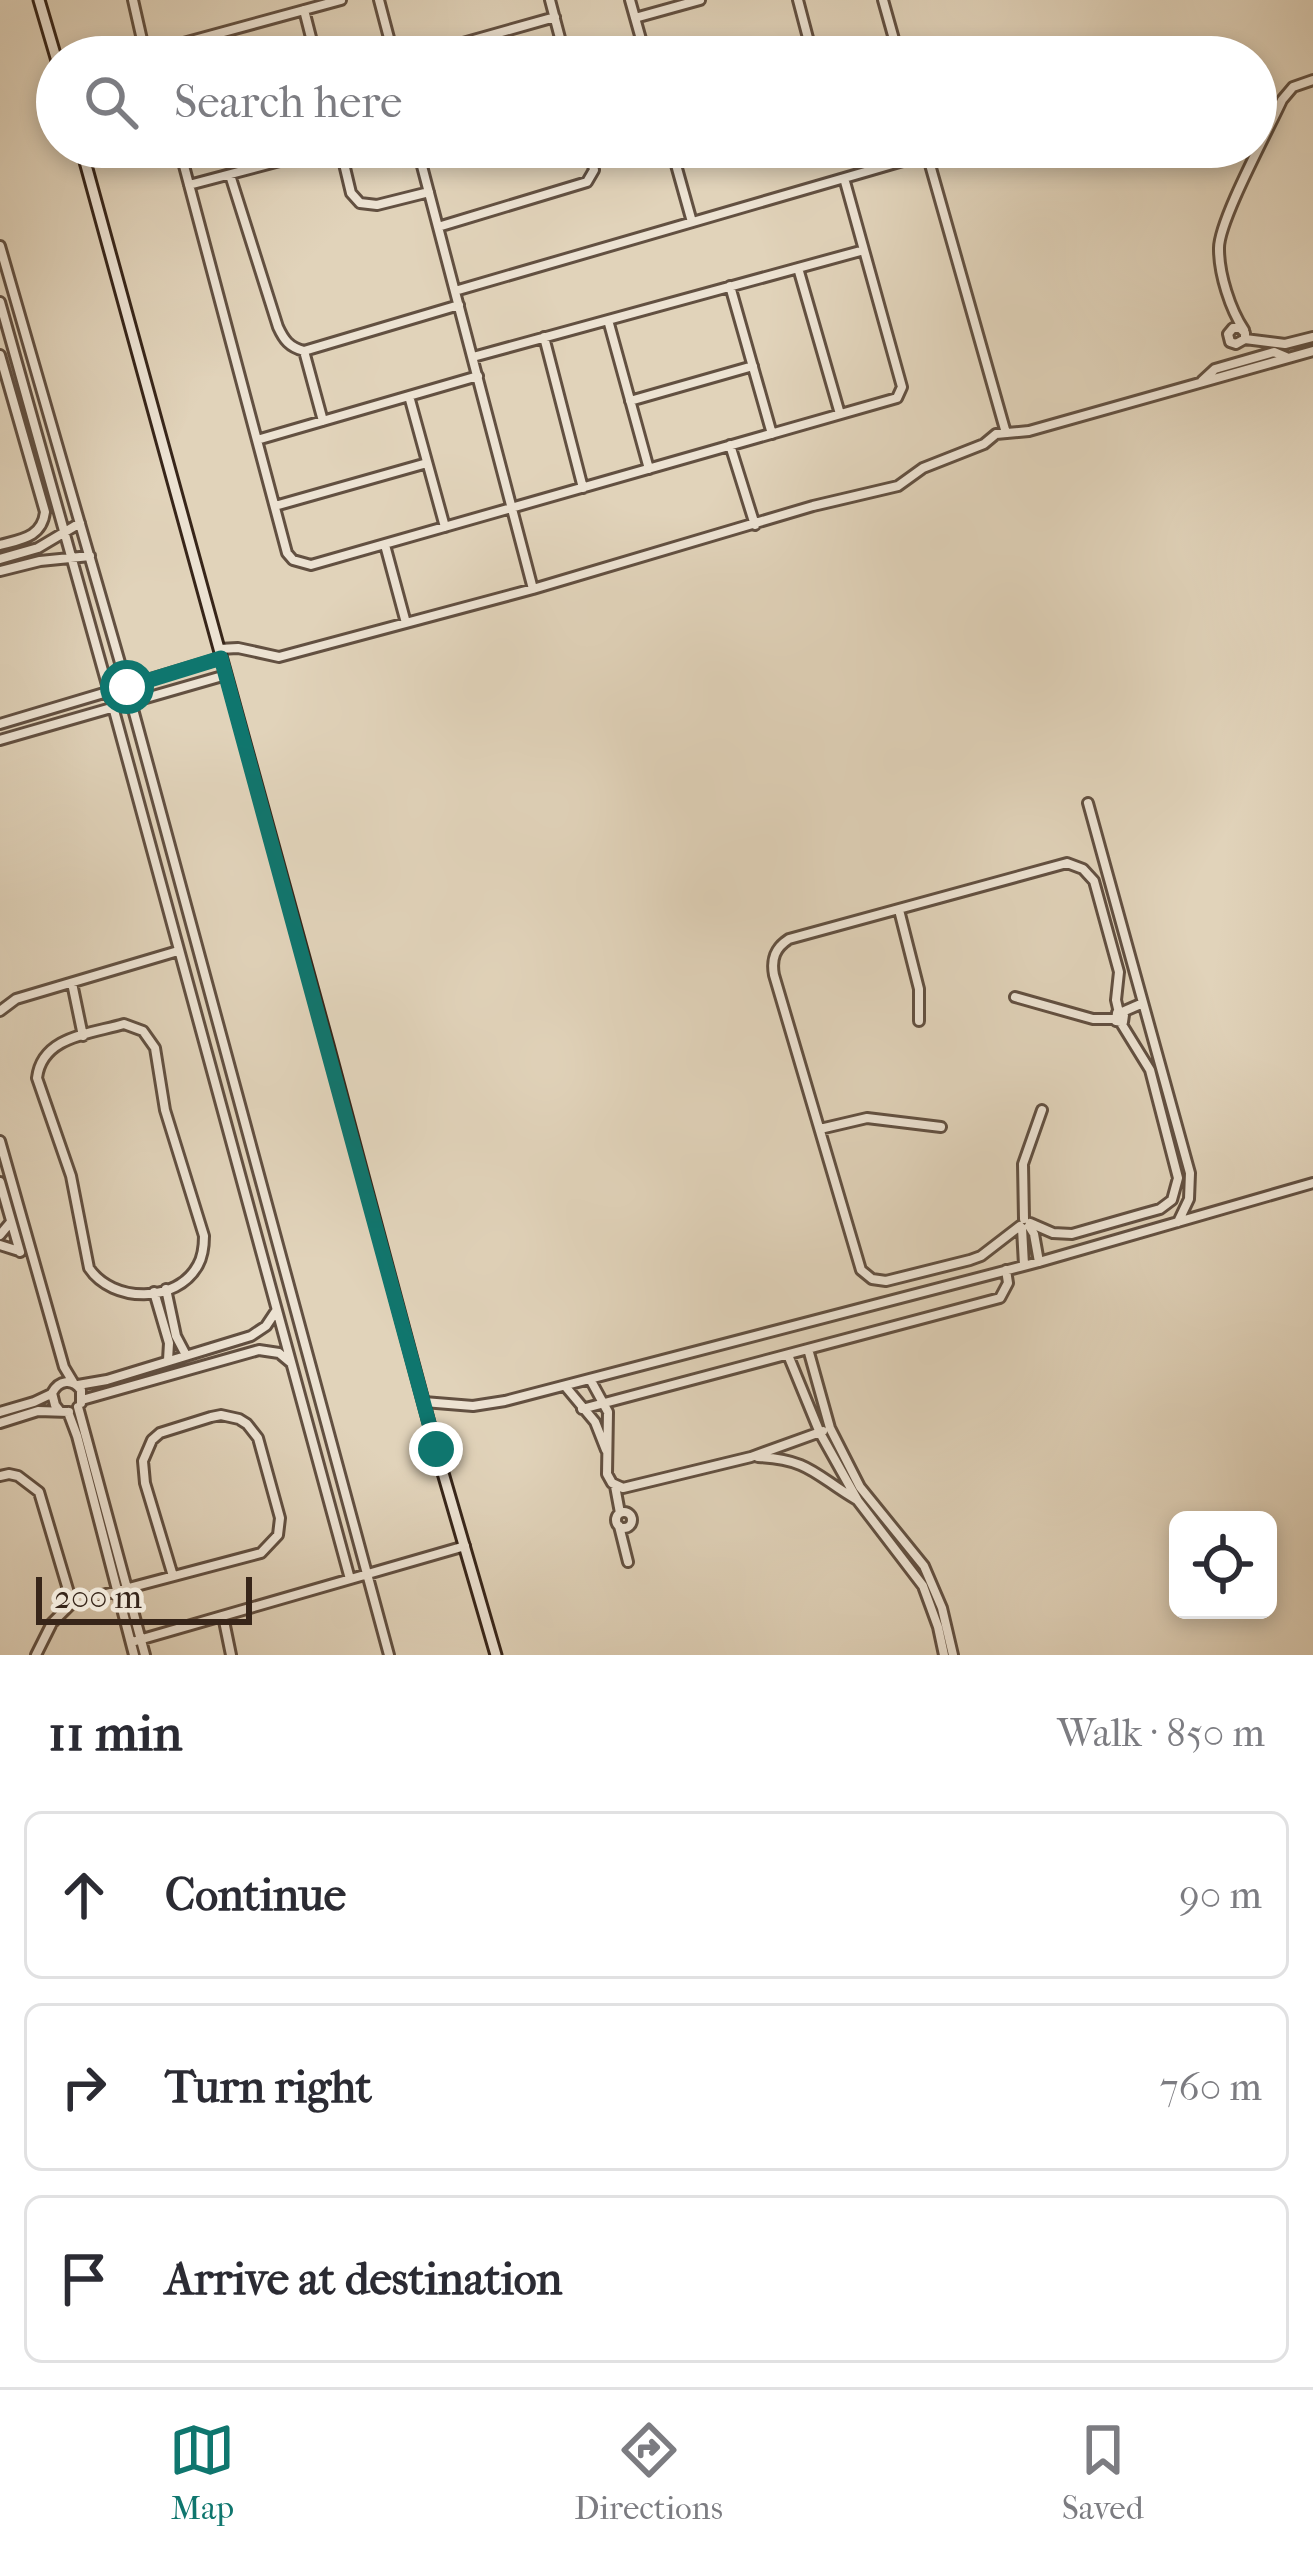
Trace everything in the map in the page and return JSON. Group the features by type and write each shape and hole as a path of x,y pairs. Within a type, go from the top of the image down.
{"street":[{"path":"40,0 50,36"},
{"path":"133,0 142,36"},
{"path":"208,36 340,0"},
{"path":"379,0 388,36"},
{"path":"550,0 560,36"},
{"path":"630,0 640,36"},
{"path":"635,18 700,0"},
{"path":"798,0 807,36"},
{"path":"883,0 893,36"},
{"path":"304,10 311,36"},
{"path":"486,36 555,16"},
{"path":"1277,111 1293,87 1313,80"},
{"path":"87,168 496,1655"},
{"path":"185,168 287,553 302,565 897,398 902,391 844,178"},
{"path":"190,185 256,168"},
{"path":"343,168 351,193 360,203 377,205 429,193"},
{"path":"422,168 533,589"},
{"path":"438,227 587,182 594,168"},
{"path":"677,168 692,222"},
{"path":"455,291 874,168"},
{"path":"931,168 1006,434"},
{"path":"1251,168 1219,244 1241,339 1257,357"},
{"path":"230,175 278,327 292,348 304,351 459,305"},
{"path":"0,246 127,687 389,1655"},
{"path":"472,357 864,250"},
{"path":"798,268 840,414"},
{"path":"730,286 772,434"},
{"path":"0,302 350,1579"},
{"path":"608,320 649,469"},
{"path":"544,337 583,488"},
{"path":"1241,339 1280,345 1313,337"},
{"path":"1233,364 1241,339"},
{"path":"0,544 35,533 45,512 0,351 12,346"},
{"path":"304,351 322,421"},
{"path":"0,724 238,648 279,657 898,486 928,465 984,445 996,434 1036,429 1313,351"},
{"path":"1200,383 1215,369 1274,352 1288,358"},
{"path":"630,401 753,366"},
{"path":"257,440 478,376"},
{"path":"409,396 445,527"},
{"path":"730,445 755,525"},
{"path":"275,506 427,463"},
{"path":"0,559 38,548 80,523"},
{"path":"385,545 406,623"},
{"path":"0,571 89,556"},
{"path":"0,740 226,675"},
{"path":"1088,802 1190,1173 1189,1199 1178,1222"},
{"path":"1059,863 1076,865 1094,881 1119,972 1120,1017 1150,1070 1178,1178 1176,1193 1160,1208 1072,1234 1025,1225 981,1256 886,1281 872,1279 857,1264 773,958 789,939 899,910 1059,863"},
{"path":"899,910 919,989 919,1021"},
{"path":"0,1011 16,999 178,951"},
{"path":"72,983 83,1036"},
{"path":"1015,997 1093,1019 1146,1015"},
{"path":"1120,1017 1143,1003"},
{"path":"124,1024 143,1031 155,1048 165,1110 204,1236 198,1266 188,1278 166,1289 133,1294 96,1280 89,1268 71,1176 37,1078 44,1055 53,1046 124,1024"},
{"path":"1024,1264 1023,1164 1042,1110"},
{"path":"820,1129 867,1118 941,1127"},
{"path":"0,1142 64,1367 75,1384 82,1442 137,1641 145,1655"},
{"path":"0,1182 20,1252 0,1245"},
{"path":"424,1402 489,1404 565,1386 1039,1262 1313,1184"},
{"path":"0,1235 11,1222"},
{"path":"1025,1225 1034,1234 1039,1262"},
{"path":"582,1409 1000,1298 1008,1283 1006,1270"},
{"path":"166,1289 186,1355"},
{"path":"154,1292 169,1343 168,1360"},
{"path":"0,1412 34,1402 60,1383 107,1380 257,1334 277,1310"},
{"path":"808,1349 825,1430 872,1505 924,1566 942,1608 948,1655"},
{"path":"0,1423 38,1411 63,1411 259,1350 279,1353 292,1364"},
{"path":"788,1355 859,1501 923,1586 948,1655"},
{"path":"590,1379 608,1418 607,1474 615,1486 620,1513 632,1519 628,1527 619,1526 628,1562"},
{"path":"565,1386 596,1423 606,1451"},
{"path":"52,1393 82,1442"},
{"path":"35,1655 52,1623 72,1603 261,1553 278,1535 280,1518 258,1438 239,1419 220,1415 160,1433 146,1450 142,1472 173,1576"},
{"path":"615,1486 628,1488 751,1457 825,1430"},
{"path":"751,1457 786,1460 808,1468 859,1501"},
{"path":"0,1476 18,1476 39,1492 72,1603"},
{"path":"137,1641 466,1546"},
{"path":"223,1616 231,1655"},
{"path":"134,1655 137,1641"}],"route":[{"path":"127,687 221,658 436,1449"}]}
